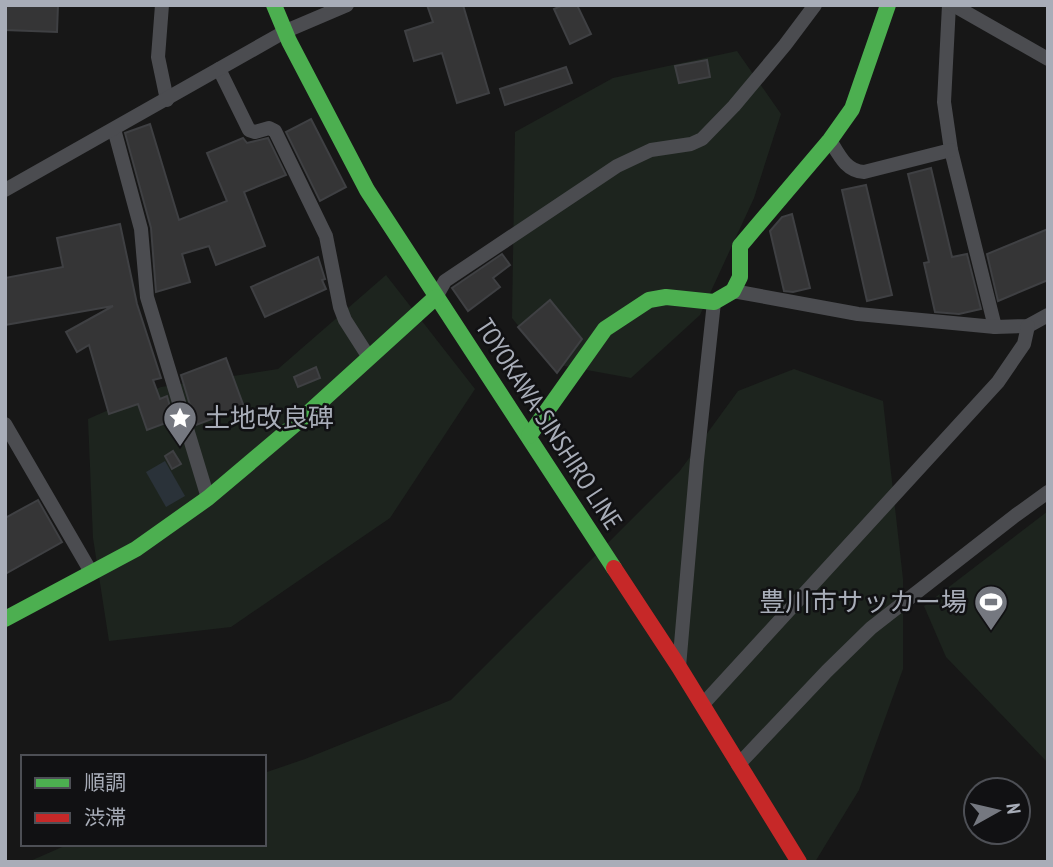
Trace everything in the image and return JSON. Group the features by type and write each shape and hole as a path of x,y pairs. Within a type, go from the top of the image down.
{"street":[{"path":"162,5 158,57 167,100"},
{"name":"TOYOKAWA-SINSHIRO LINE","path":"274,5 367,190 679,667 799,862"},
{"path":"5,190 286,31 347,5"},
{"path":"5,619 135,549 208,498 305,416 436,296 445,281 617,166 651,150 691,144 702,139 734,106 815,5"},
{"path":"529,436 605,329 649,300 666,297 714,302 733,291 740,277 740,246 830,140 852,109 888,5"},
{"path":"995,327 951,149 944,102 951,5 1048,59"},
{"path":"219,69 248,130 255,132 269,128 275,131 326,236 345,320 368,356"},
{"path":"114,129 141,229 147,297 208,498"},
{"path":"830,140 848,166 854,171 864,172 951,149"},
{"path":"733,291 858,314 995,327 1028,326 1048,315"},
{"path":"679,667 714,302"},
{"path":"704,707 705,702 998,382 1024,344 1028,326"},
{"path":"5,424 91,572"},
{"path":"738,765 871,628 1048,492"}],"shaded area":[{"path":"737,51 781,114 754,198 700,315 631,378 548,363 512,318 515,132 613,78"},
{"path":"386,275 475,389 390,518 231,627 109,641 93,538 88,419 161,387 278,369"},
{"path":"794,369 883,401 903,579 903,669 859,790 815,862 28,862 64,846 266,846 266,772 451,700 679,472 738,391"},
{"path":"165,461 185,496 166,507 146,472"},
{"name":"豊川市サッカー場","path":"1048,511 1048,763 946,657 924,606"}],"building":[{"path":"5,5 58,5 57,32 5,30"},
{"path":"427,5 463,5 489,93 457,103 442,53 414,61 405,31 433,22"},
{"path":"563,5 577,5 591,34 570,44 554,9"},
{"path":"707,60 710,77 679,83 675,66"},
{"path":"566,67 572,83 505,105 500,89"},
{"path":"311,119 346,187 320,201 286,132"},
{"path":"150,124 179,220 227,201 207,153 243,138 247,143 268,138 286,175 244,192 265,246 216,265 209,246 182,254 190,282 156,292 151,228 125,133"},
{"path":"931,168 952,257 967,254 981,309 959,314 935,312 924,263 929,262 908,174"},
{"path":"866,185 892,295 867,301 842,190"},
{"path":"792,214 810,288 793,292 784,291 770,231 782,217"},
{"path":"120,224 137,304 161,378 153,380 160,399 167,396 174,420 147,430 138,404 109,414 89,345 77,352 66,332 113,306 5,325 5,278 63,267 57,238"},
{"path":"1048,229 1048,280 998,301 987,254"},
{"path":"502,254 510,265 493,278 500,287 468,311 452,288"},
{"path":"318,257 326,289 265,317 251,287"},
{"path":"550,300 582,339 557,373 518,327"},
{"path":"226,358 244,407 196,425 181,375"},
{"path":"316,367 320,378 298,387 294,377"},
{"path":"173,451 181,464 172,469 165,456"},
{"path":"38,500 62,542 5,574 5,518"}],"traffic: fast":[{"path":"274,5 289,41 367,190 614,568"},
{"path":"529,436 605,329 649,300 666,297 714,302 733,291 740,277 740,246 830,140 852,109 888,5"},
{"path":"5,619 136,549 208,498 305,416 436,297"}],"traffic: jam":[{"path":"614,568 679,667 799,862"}],"place":[{"name":"土地改良碑","path":"180,448"},
{"name":"豊川市サッカー場","path":"991,632"}]}
